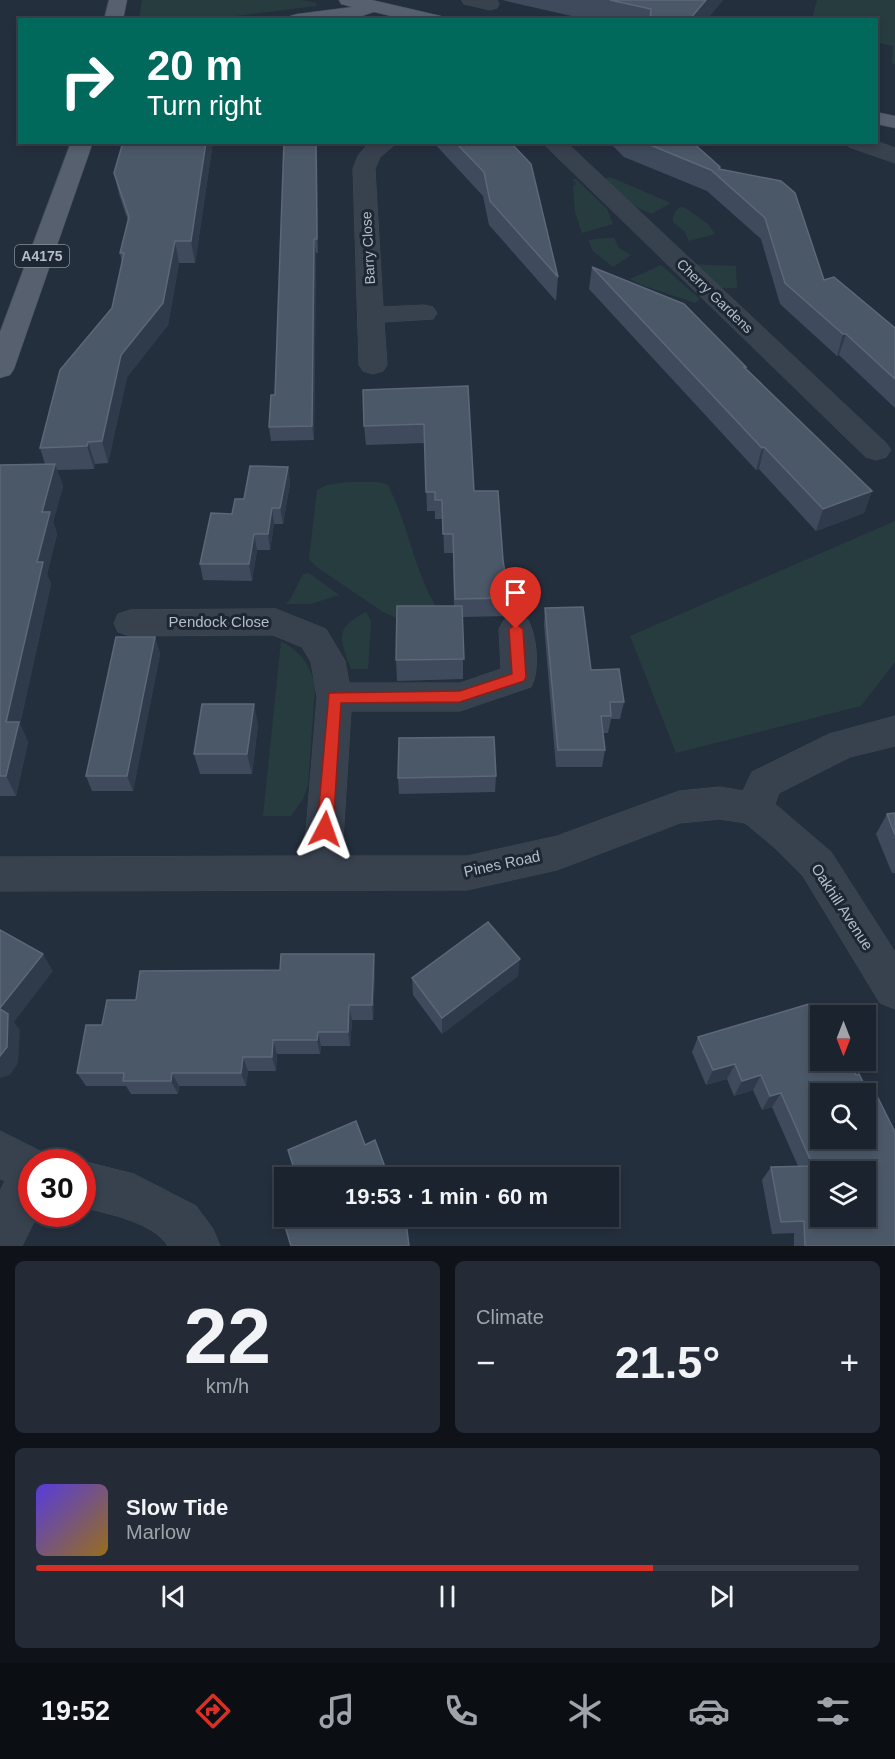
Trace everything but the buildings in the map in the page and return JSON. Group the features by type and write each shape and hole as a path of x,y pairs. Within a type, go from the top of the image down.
{"main road":[{"path":"114,18 118,0"},
{"path":"314,18 349,14 357,2 425,18"},
{"path":"878,118 895,122"},
{"name":"A4175","path":"0,369 81,144"}],"street":[{"name":"Barry Close","path":"373,365 364,169 367,158 383,144"},
{"name":"Cherry Gardens","path":"555,144 876,450"},
{"path":"862,144 895,156"},
{"path":"371,315 424,313"},
{"name":"Pendock Close","path":"130,623 276,622 314,638 328,661 334,697 322,874"},
{"path":"334,697 460,697 519,677 516,629"},
{"path":"754,809 765,783 842,744 895,731"},
{"name":"Pines Road","path":"0,874 467,873 557,853 679,807 720,803 754,809"},
{"name":"Oakhill Avenue","path":"754,809 788,836 816,864 895,989"},
{"path":"0,1154 18,1165"},
{"path":"96,1188 134,1197 180,1222 196,1246"},
{"path":"0,1241 18,1203"}],"green space":[{"path":"142,0 302,0 317,3 316,6 220,18 139,18"},
{"path":"817,0 895,0 895,64 892,63 893,46 878,42 878,18 812,18"},
{"path":"610,177 671,203 651,214 626,200 603,180"},
{"path":"572,179 576,179 607,209 613,224 582,233 575,212 573,186 576,184"},
{"path":"684,207 708,224 715,234 689,241 684,231 673,222 674,214"},
{"path":"614,238 619,248 631,255 613,267 593,251 588,240"},
{"path":"693,264 736,266 737,288 717,288"},
{"path":"661,265 700,299 695,303 630,279"},
{"path":"347,482 379,482 388,485 402,518 418,568 442,616 396,618 383,612 318,568 309,559 317,490 327,485"},
{"path":"895,521 895,662 861,706 676,753 630,636"},
{"path":"309,573 339,595 311,604 285,604 290,600 303,574"},
{"path":"366,612 371,621 368,669 351,669 342,643 342,636 348,624"},
{"path":"281,641 304,660 311,672 315,688 308,785 303,799 291,816 263,816"}],"route":[{"path":"325,829 334,697 460,697 519,677 516,629"}]}
